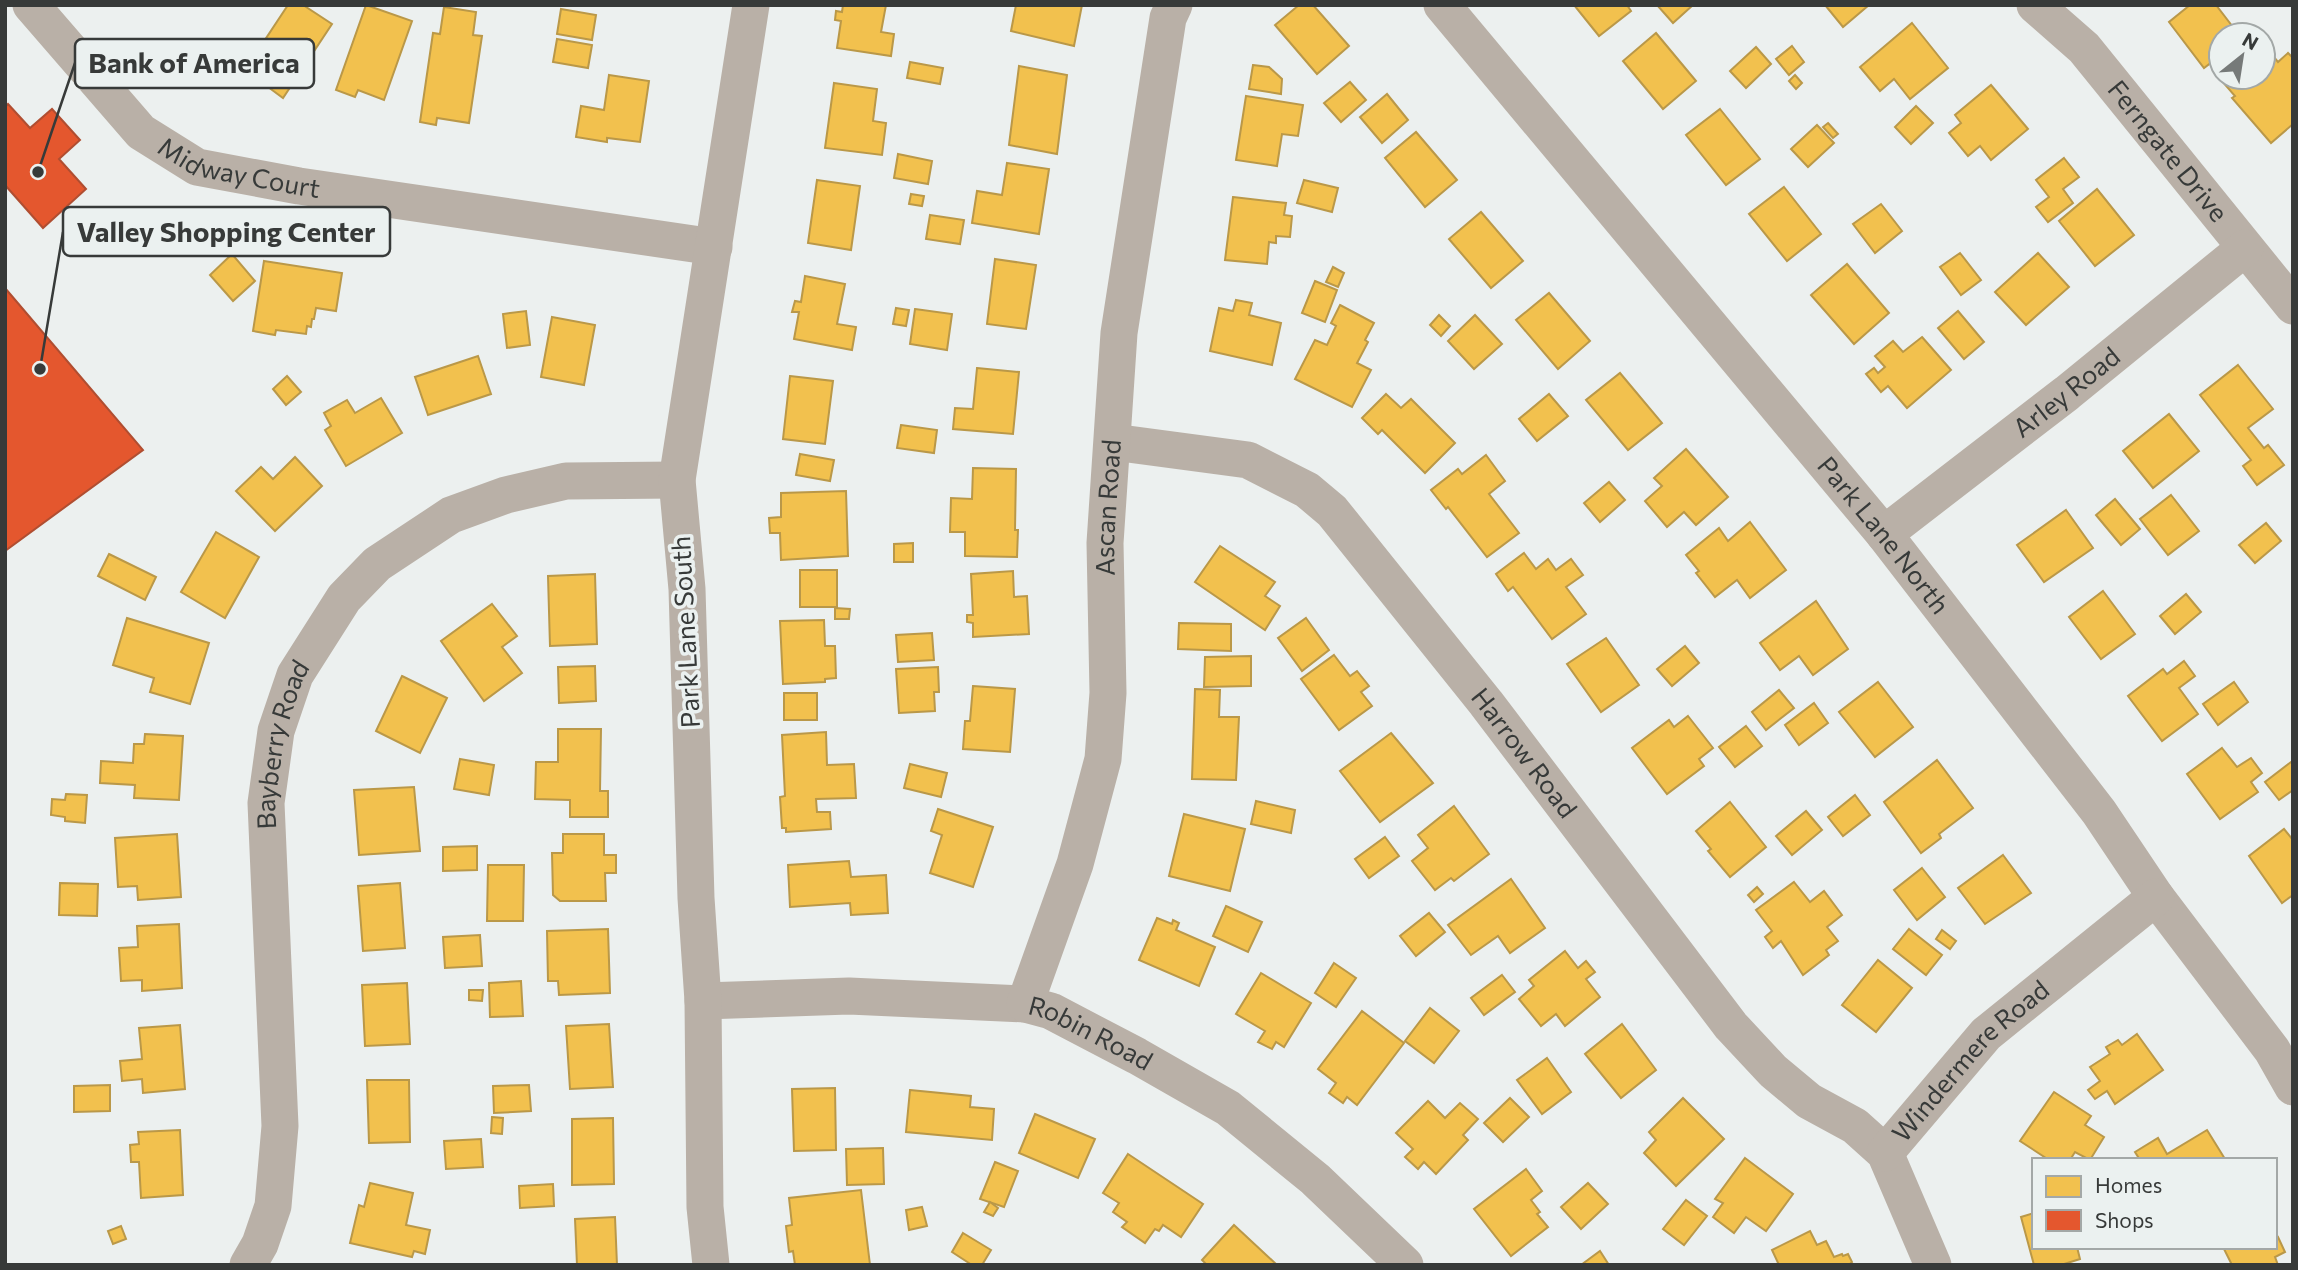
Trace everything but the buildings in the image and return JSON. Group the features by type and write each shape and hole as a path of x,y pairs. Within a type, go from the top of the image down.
{"street":[{"name":"Midway Court","path":"31,5 141,132 197,167 299,186 714,247"},
{"name":"Park Lane South","path":"710,1265 705,1207 703,1001 696,898 687,589 677,480 751,5"},
{"name":"Ascan Road","path":"1025,1004 1075,864 1103,759 1108,693 1105,543 1119,333 1168,18 1174,5"},
{"name":"Park Lane North","path":"1442,5 1884,534 2099,813 2156,897 2272,1050 2293,1087"},
{"name":"Ferngate Drive","path":"2035,5 2084,48 2293,306"},
{"name":"Arley Road","path":"1884,534 2067,393 2245,248"},
{"name":"Harrow Road","path":"1113,442 1248,460 1307,490 1332,511 1486,703 1731,1026 1773,1071 1809,1101 1855,1126 1885,1153"},
{"name":"Bayberry Road","path":"248,1265 260,1244 273,1206 280,1126 266,803 276,731 295,675 344,598 377,564 451,515 506,495 566,481 677,480"},
{"name":"Windermere Road","path":"1933,1265 1885,1153 1986,1034 2156,897"},
{"name":"Robin Road","path":"703,1001 849,996 1025,1004 1051,1011 1228,1108 1315,1179 1405,1265"}],"place":[{"name":"Bank of America","path":"38,172"},
{"name":"Valley Shopping Center","path":"40,369"}]}
